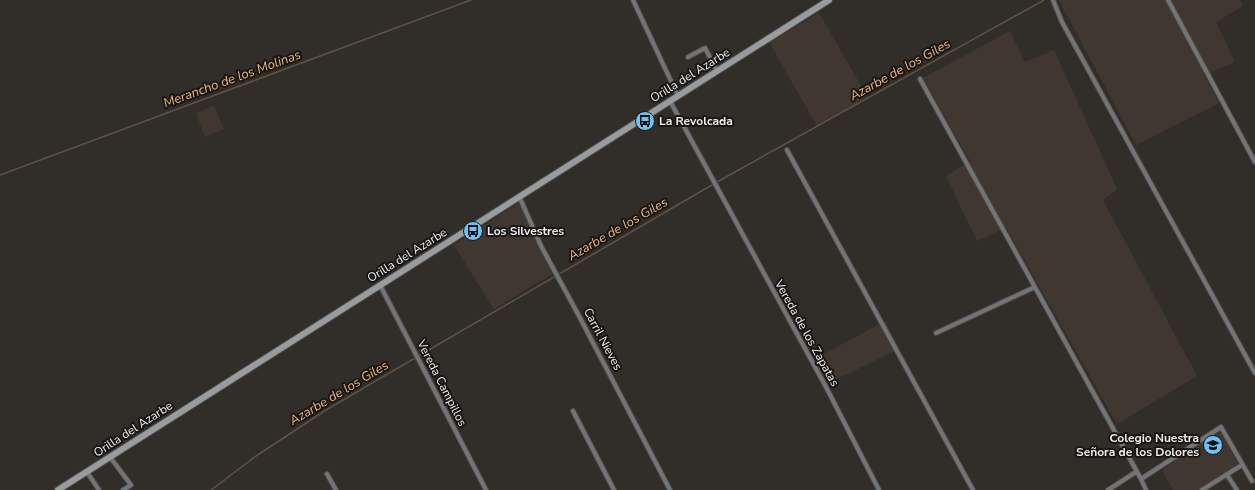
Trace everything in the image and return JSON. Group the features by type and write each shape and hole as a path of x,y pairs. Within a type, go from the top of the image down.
{"street":[{"path":"633,0 678,96"},
{"name":"Orilla del Azarbe","path":"58,490 828,0"},
{"path":"1053,0 1062,22 1255,372"},
{"path":"1168,0 1255,162"},
{"path":"688,57 705,48 717,71"},
{"path":"920,79 1146,490"},
{"name":"Vereda de los Zapatas","path":"670,100 879,490"},
{"path":"787,150 973,490"},
{"name":"Carril Nieves","path":"519,196 541,246 670,490"},
{"name":"Vereda Campillos","path":"380,285 486,490"},
{"path":"936,333 1035,287"},
{"path":"573,411 614,490"},
{"path":"1140,479 1221,427 1252,481"},
{"path":"110,457 132,485 123,490"},
{"path":"1202,490 1242,465"},
{"path":"87,472 99,490"},
{"path":"1108,490 1136,472"},
{"path":"327,474 336,490"},
{"path":"1226,475 1237,490"}],"shaded area":[{"path":"1059,0 1240,0 1243,6 1216,22 1235,62 1204,75 1219,103 1136,145"},
{"path":"819,13 868,98 817,126 769,42"},
{"path":"1010,31 1025,62 1054,50 1117,189 1103,200 1197,376 1117,424 1006,227 977,241 946,176 970,161 923,78"},
{"path":"214,106 224,129 205,137 196,113"},
{"path":"519,203 552,274 494,309 454,245"},
{"path":"885,321 899,349 826,384 813,360"},
{"name":"Colegio Nuestra Señora de los Dolores","path":"1220,431 1239,465 1199,490 1173,490 1162,470 1174,462 1174,460"}],"waterway":[{"name":"Merancho de los Molinas","path":"0,175 471,0"},
{"name":"Azarbe de los Giles","path":"211,490 256,456 326,410 717,182 1044,0"}],"place":[{"name":"La Revolcada","path":"645,121"},
{"name":"Los Silvestres","path":"473,231"},
{"name":"Colegio Nuestra Señora de los Dolores","path":"1213,445"}]}
